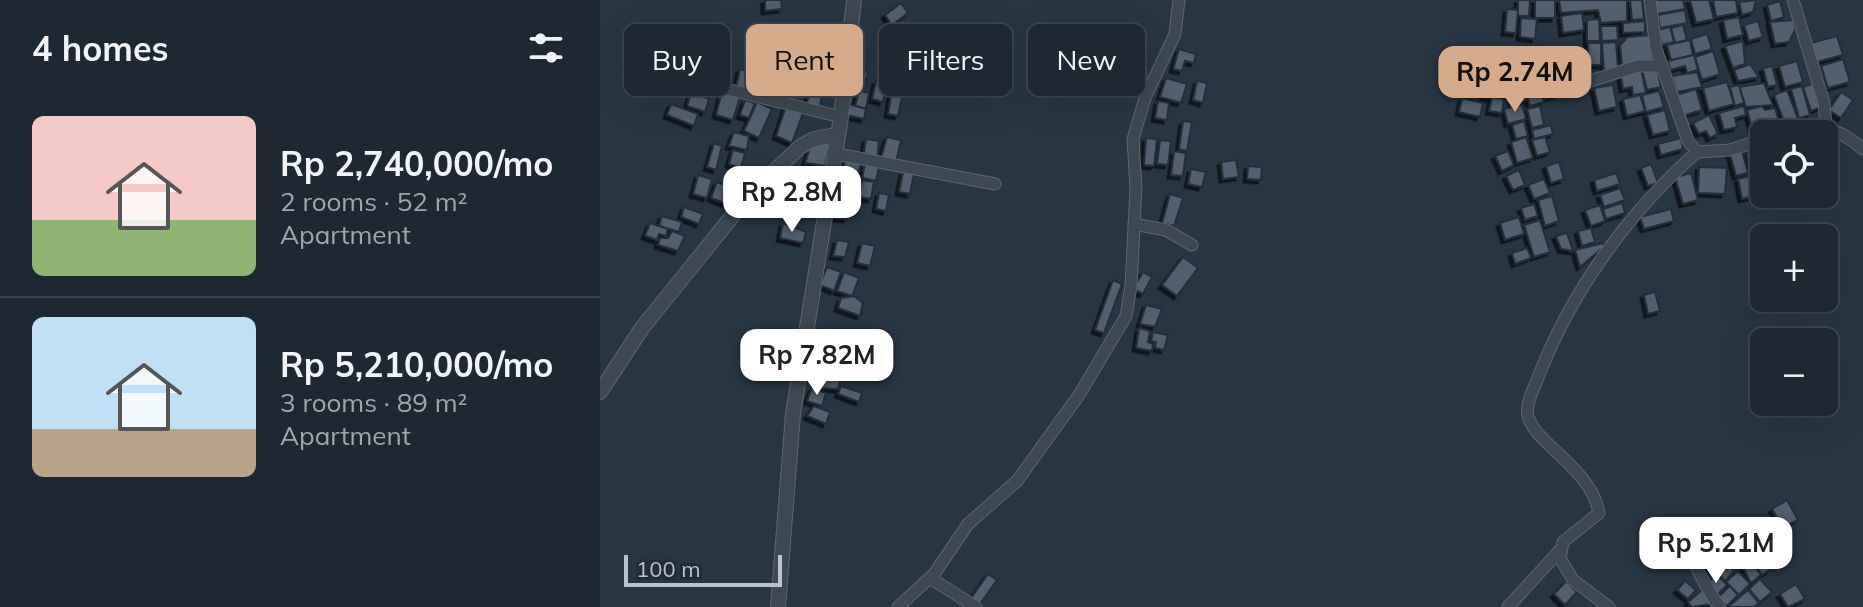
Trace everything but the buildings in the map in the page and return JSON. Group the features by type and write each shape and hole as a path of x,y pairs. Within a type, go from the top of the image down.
{"street":[{"path":"778,607 793,414 832,153 841,117 854,0"},
{"path":"898,607 930,578 968,524 1017,481 1079,395 1119,329 1130,305 1134,224 1133,139 1145,98 1175,34 1179,0"},
{"path":"1650,0 1654,37 1683,134 1697,152"},
{"path":"1793,0 1824,103 1825,120"},
{"path":"1522,84 1556,77 1577,85 1638,66 1662,66"},
{"path":"730,90 841,117"},
{"path":"1838,133 1863,149"},
{"path":"600,392 642,328 751,193 800,147 814,139 836,135"},
{"path":"1508,607 1570,535 1595,520 1599,513 1591,488 1530,422 1527,406 1574,298 1609,248 1697,152 1730,150 1750,144"},
{"path":"832,153 995,184"},
{"path":"1134,224 1166,230 1192,245"},
{"path":"1681,539 1695,561 1703,586 1720,607"},
{"path":"1561,549 1564,567 1573,580 1609,607"},
{"path":"930,578 976,607"}]}
